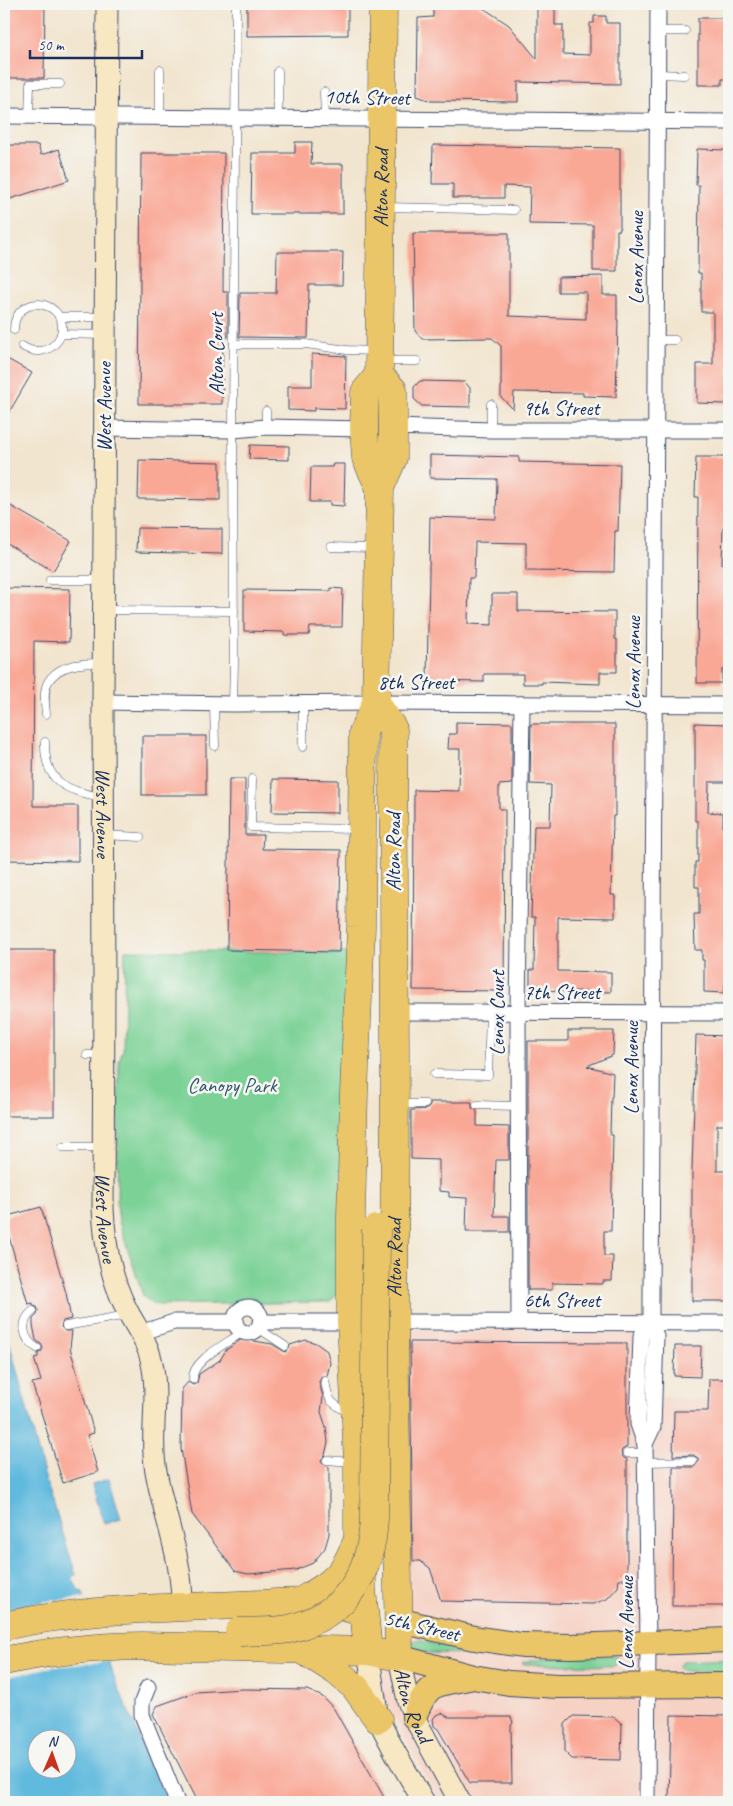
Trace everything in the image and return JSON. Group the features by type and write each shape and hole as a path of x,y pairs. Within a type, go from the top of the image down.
{"highway":[{"name":"Alton Road","path":"368,1652 362,1587 362,1550 358,1540 357,1418 351,1311 354,1092 361,927 363,732 376,703 380,488 393,458 393,390 380,362 383,4"},
{"name":"Alton Road","path":"380,362 365,392 364,429 366,458 380,488"},
{"name":"Alton Road","path":"376,703 393,729 394,1322 399,1657"},
{"path":"4,1647 69,1635 116,1629 239,1632 287,1629 302,1625 326,1613 349,1594 371,1551 374,1517 380,915 386,728 376,703"},
{"path":"351,1311 359,1311 373,1319 394,1322"},
{"path":"298,1603 335,1578 344,1568 358,1540"},
{"name":"5th Street","path":"116,1629 182,1607 298,1603 330,1603 397,1620"},
{"path":"4,1626 76,1614 116,1629"},
{"path":"4,1661 62,1651 116,1629"},
{"name":"5th Street","path":"116,1629 215,1647 368,1652 399,1657"},
{"path":"301,1649 336,1671 355,1687 378,1719"}],"main road":[{"name":"5th Street","path":"397,1620 474,1638 522,1645 570,1646 729,1640"},
{"name":"5th Street","path":"399,1657 473,1677 508,1683 558,1686 729,1685"},
{"path":"414,1717 427,1690 433,1686 473,1677"}],"street":[{"name":"West Avenue","path":"106,4 103,835 96,1055 102,1147 104,1233 114,1282 151,1358 156,1395 154,1463 180,1571 182,1607"},
{"name":"Lenox Avenue","path":"647,1802 648,1643 645,1453 653,1427 656,1336 651,1322 658,4"},
{"name":"10th Street","path":"4,116 729,122"},
{"path":"104,428 233,430 266,426 364,429"},
{"name":"9th Street","path":"393,428 729,430"},
{"name":"8th Street","path":"103,702 729,705"},
{"name":"Lenox Court","path":"519,1321 518,1013 522,704"},
{"name":"7th Street","path":"394,1012 729,1013"},
{"path":"239,1327 239,1311 247,1308 257,1312 259,1325"},
{"path":"140,1333 174,1322 239,1327 251,1332 259,1325 351,1311"},
{"name":"6th Street","path":"394,1322 729,1322"},
{"name":"Alton Road","path":"368,1652 378,1719 424,1802"},
{"name":"Alton Road","path":"399,1657 408,1701 414,1717 460,1802"},
{"path":"148,1687 142,1702 142,1715 177,1802"}],"lane":[{"name":"Alton Court","path":"233,704 236,4"},
{"path":"658,31 685,31"},
{"path":"160,70 160,117"},
{"path":"278,71 278,117"},
{"path":"658,74 684,75"},
{"path":"29,117 30,84 60,84"},
{"path":"324,92 325,118"},
{"path":"381,207 514,210"},
{"path":"235,232 244,232"},
{"path":"14,330 14,322 18,315 23,309 31,305 47,306 54,310 59,317 62,324 61,334 56,344 44,352 35,352 22,346"},
{"path":"59,317 105,326"},
{"path":"61,334 105,326"},
{"path":"656,340 676,340"},
{"path":"234,344 321,344 347,350 380,362 417,361"},
{"path":"491,404 491,430"},
{"path":"266,411 266,426"},
{"path":"331,547 378,548"},
{"path":"50,580 104,580"},
{"path":"103,610 234,611"},
{"path":"46,714 46,688 48,681 69,666 81,662 103,663"},
{"path":"214,704 215,746"},
{"path":"302,704 303,747"},
{"path":"45,742 46,764 53,777 60,784 78,792 103,797"},
{"path":"252,779 251,827 362,829"},
{"path":"103,835 140,836"},
{"path":"434,1074 488,1075 490,1013"},
{"path":"395,1104 425,1104"},
{"path":"477,1105 518,1106"},
{"path":"63,1148 102,1147"},
{"path":"33,1312 26,1319 24,1332 31,1344 37,1348"},
{"path":"66,1326 129,1314"},
{"path":"259,1325 285,1346"},
{"path":"193,1379 192,1373 198,1364 239,1327"},
{"path":"325,1381 329,1400 332,1404 357,1418"},
{"path":"627,1453 645,1453 693,1461"},
{"path":"327,1460 358,1462"}],"shaded area":[{"path":"661,1327 658,1397 729,1401 729,1802 439,1802 383,1695 398,1330"}],"green space":[{"name":"Canopy Park","path":"125,950 349,953 338,1293 330,1302 159,1305 152,1304 143,1296 119,1222 117,1205 119,1060 123,1050"},
{"path":"419,1640 466,1652 465,1654 430,1653 411,1650 408,1642"},
{"path":"557,1657 617,1657 617,1664 614,1666 522,1664 523,1662"},
{"path":"729,1659 729,1671 686,1671 679,1666 683,1661"}],"water":[{"path":"4,1322 44,1474 76,1575 72,1577 79,1592 82,1591 111,1661 109,1662 116,1682 167,1802 4,1802"},
{"path":"109,1479 121,1519 104,1524 92,1484"}],"pier":[{"path":"87,1597 113,1661 47,1668 4,1678 4,1610 47,1601"}],"building":[{"path":"4,4 45,4 44,78 4,78"},
{"path":"247,4 348,4 348,35 247,36"},
{"path":"433,4 477,4 509,25 537,59 537,4 555,4 555,25 563,25 563,54 590,55 590,23 594,23 594,16 606,16 606,23 620,23 620,84 518,82 518,102 431,101 417,96 418,18 433,17"},
{"path":"698,18 725,18 725,38 729,38 729,79 722,79 722,85 698,85"},
{"path":"295,142 312,142 311,164 343,164 343,214 251,214 252,153 295,153"},
{"path":"4,145 38,145 41,155 59,149 69,180 4,201"},
{"path":"433,145 620,148 620,230 617,230 617,271 593,271 593,225 529,224 530,187 504,186 504,198 453,198 453,184 432,184"},
{"path":"697,149 726,150 726,163 729,163 729,248 727,248 726,277 728,277 729,393 726,393 726,404 697,403 697,364 713,364 713,312 701,312 701,273 698,273 699,185 696,185"},
{"path":"141,153 224,153 223,292 228,292 228,337 223,337 222,404 139,404"},
{"path":"413,233 509,233 509,316 586,319 586,292 558,292 558,277 603,276 603,295 617,295 616,397 583,396 583,393 514,392 513,409 501,397 501,346 492,338 422,339 415,331"},
{"path":"277,252 343,252 342,285 309,285 308,338 239,337 240,293 276,293"},
{"path":"312,354 346,356 345,409 314,408 314,411 288,410 288,386 312,386"},
{"path":"4,357 32,373 4,421"},
{"path":"420,381 465,382 470,388 470,407 422,406 414,399 414,387"},
{"path":"250,445 289,446 289,460 249,459"},
{"path":"430,455 519,457 519,462 620,464 618,531 615,531 614,572 526,571 526,543 475,542 474,578 469,578 468,624 492,625 492,594 518,594 518,611 615,612 617,672 600,672 600,684 542,682 542,684 523,684 523,674 484,674 484,682 427,681 430,517 496,519 497,479 430,478"},
{"path":"696,457 729,457 729,528 723,528 722,564 729,564 729,670 722,670 722,683 697,683 698,497 695,497"},
{"path":"139,460 220,462 220,500 138,499"},
{"path":"333,464 345,464 344,506 330,505 330,502 310,502 311,467 332,467"},
{"path":"4,502 71,541 53,571 4,542"},
{"path":"137,528 222,529 222,554 136,552"},
{"path":"4,588 70,589 69,642 34,641 33,806 78,806 78,861 4,860"},
{"path":"331,588 343,589 342,627 310,627 309,635 284,635 284,632 244,631 244,590 331,591"},
{"path":"456,722 512,723 512,784 499,785 499,809 505,809 504,991 413,990 414,790 459,791 460,749 448,749 449,734 456,734"},
{"path":"695,723 729,724 729,782 709,782 708,812 723,813 723,829 729,829 729,984 725,984 724,993 704,992 704,960 702,960 702,950 695,950 694,914 699,914 699,887 695,887 695,862 698,862 698,821 695,821"},
{"path":"531,724 615,724 615,816 613,816 611,895 615,895 615,918 558,917 558,971 611,972 611,992 530,990 530,970 534,970 535,917 531,917 534,826 550,826 551,785 530,784"},
{"path":"142,736 206,736 206,795 142,795"},
{"path":"229,779 245,779 245,835 263,835 262,849 341,850 339,952 227,950"},
{"path":"273,779 338,780 338,813 272,812"},
{"path":"6,950 54,950 54,1116 6,1116"},
{"path":"568,1031 614,1031 613,1055 587,1066 613,1073 610,1135 613,1135 611,1231 604,1231 604,1256 613,1256 612,1281 603,1281 603,1284 552,1283 552,1290 528,1290 528,1041 568,1041"},
{"path":"696,1035 729,1036 727,1104 729,1104 729,1125 717,1125 717,1171 729,1171 729,1301 692,1301 692,1171"},
{"path":"430,1102 472,1102 472,1108 477,1111 477,1126 509,1127 509,1160 496,1160 494,1216 509,1216 509,1232 466,1232 467,1198 449,1197 449,1192 439,1191 439,1160 411,1159 411,1110 427,1109 430,1106"},
{"path":"41,1207 66,1293 71,1319 63,1321 61,1327 65,1331 72,1331 70,1348 94,1433 87,1435 98,1472 63,1483 32,1383 41,1381 34,1358 38,1357 38,1353 43,1348 36,1340 33,1325 33,1319 37,1315 38,1310 37,1307 33,1306 33,1303 28,1304 4,1219 4,1217"},
{"path":"242,1339 272,1344 285,1352 289,1349 290,1345 306,1340 316,1343 327,1351 330,1363 327,1376 322,1376 319,1382 323,1397 321,1412 328,1442 325,1455 321,1460 329,1468 329,1534 325,1548 313,1563 296,1570 248,1574 235,1571 192,1514 181,1449 182,1389 188,1382 193,1385 197,1383 199,1374 220,1360 226,1350"},
{"path":"410,1342 627,1343 627,1447 621,1453 627,1459 627,1579 619,1579 618,1587 607,1599 593,1604 441,1601 430,1568 420,1561 413,1561"},
{"path":"675,1346 701,1346 700,1377 674,1376"},
{"path":"709,1379 729,1379 729,1606 672,1606 673,1467 694,1467 699,1461 693,1455 673,1456 674,1411 708,1411"},
{"path":"243,1689 307,1690 323,1697 334,1709 385,1799 378,1802 198,1802 153,1714 157,1706 196,1692"},
{"path":"442,1713 448,1717 511,1717 513,1722 511,1726 512,1783 470,1783 438,1729 434,1726 433,1719 436,1715"},
{"path":"671,1715 729,1716 729,1802 669,1802"},
{"path":"573,1716 614,1717 622,1724 621,1760 572,1759 565,1752 565,1724"}]}
